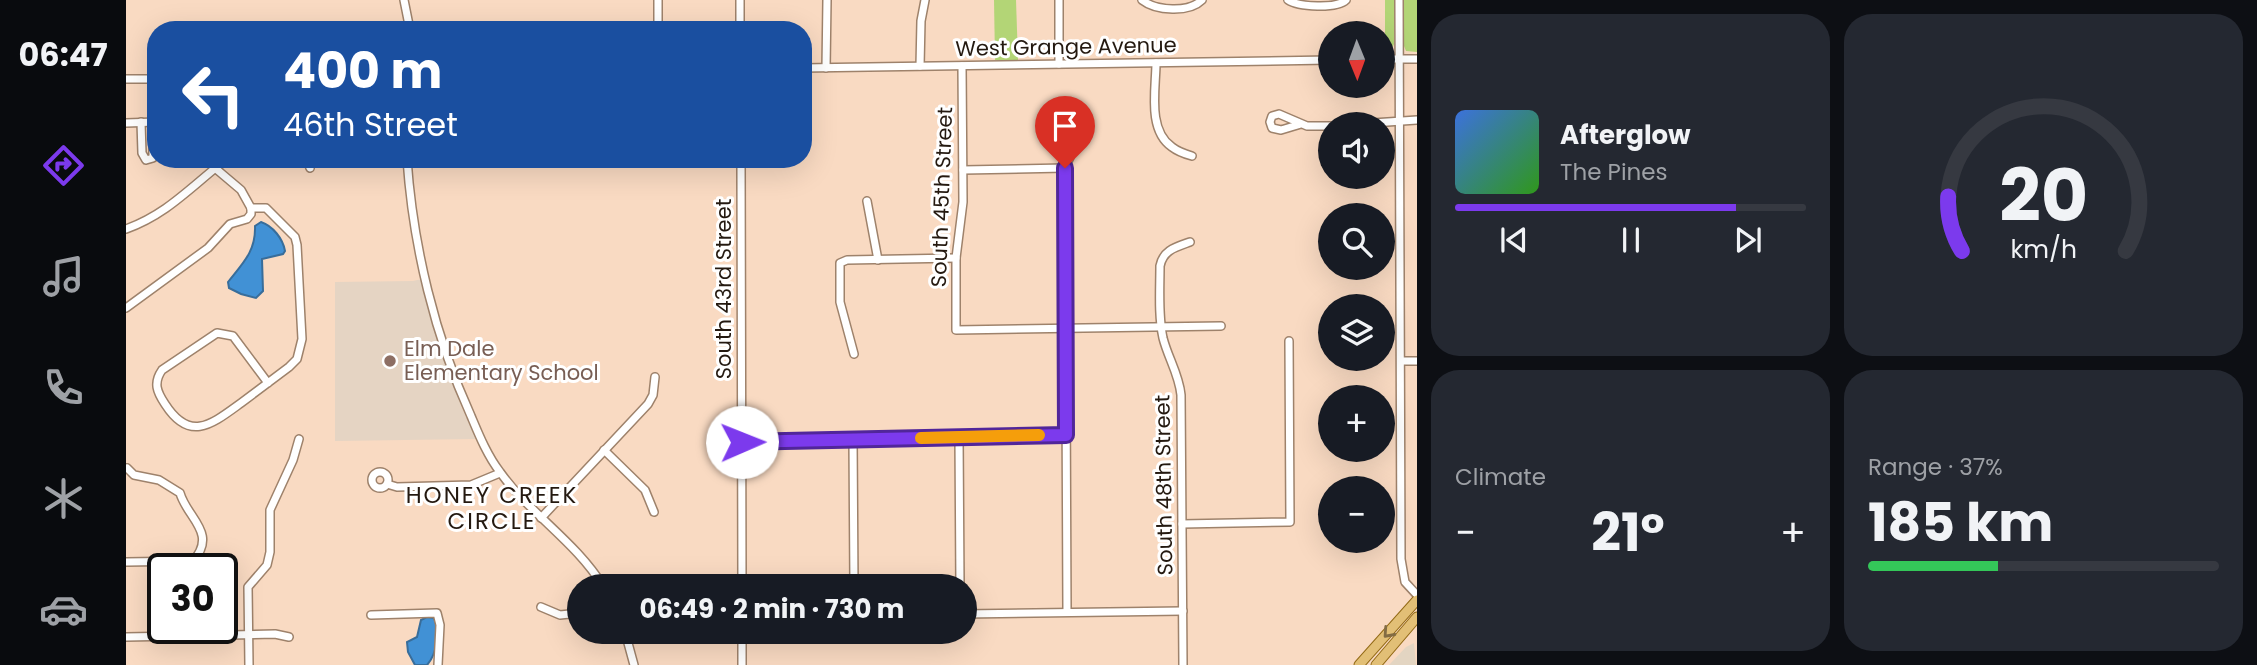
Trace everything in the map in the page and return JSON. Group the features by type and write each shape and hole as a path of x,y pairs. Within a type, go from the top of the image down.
{"main road":[{"path":"1359,665 1417,600"},
{"path":"1376,665 1417,617"}],"street":[{"path":"404,0 409,21"},
{"path":"658,0 658,21"},
{"path":"740,0 740,21"},
{"path":"826,68 827,0"},
{"path":"920,66 921,21 925,0"},
{"path":"1059,0 1059,64"},
{"path":"1142,0 1158,8 1191,7 1202,0"},
{"path":"1288,0 1297,5 1337,5 1346,0"},
{"path":"1399,0 1402,568 1405,582 1417,595"},
{"path":"1398,59 1417,58"},
{"name":"West Grange Avenue","path":"812,68 1318,60"},
{"path":"1156,63 1156,123 1165,142 1192,156"},
{"name":"South 45th Street","path":"962,66 963,202 956,258 957,330 1065,328"},
{"path":"126,79 147,79"},
{"path":"1395,121 1417,120"},
{"path":"126,122 147,122"},
{"path":"141,122 143,157 147,159"},
{"path":"1301,124 1318,125"},
{"path":"1067,612 1065,168 1070,157"},
{"path":"126,229 149,219 177,201 202,182 212,168"},
{"path":"126,307 208,248 230,224 247,219 251,214 251,208 241,190 220,168"},
{"path":"408,168 426,284 445,348 485,448 500,473 541,518 580,554 594,574"},
{"name":"South 43rd Street","path":"741,168 742,574"},
{"path":"963,170 1065,168"},
{"path":"867,201 878,260"},
{"path":"251,208 266,208 295,237 301,349 289,368 217,421 206,426 196,427 178,421 158,393 156,385 162,370 217,333 233,336 268,383"},
{"name":"South 48th Street","path":"1183,665 1180,380 1164,341 1161,325 1161,259 1171,249 1190,242"},
{"path":"854,354 840,302 840,262 956,258"},
{"path":"1065,328 1221,326"},
{"path":"1182,524 1290,522 1289,341"},
{"path":"1401,361 1417,361"},
{"path":"541,518 648,404 653,395 655,377"},
{"path":"742,442 1066,435"},
{"path":"959,437 960,574"},
{"path":"248,665 248,587 267,565 270,552 270,510 293,460 299,439"},
{"path":"853,439 854,574"},
{"path":"604,450 645,490 654,512"},
{"path":"126,562 187,562 196,558 201,548 201,530 182,501 180,493 159,480 134,475 128,468"},
{"path":"387,484 397,487 471,485 500,473"},
{"path":"541,607 559,615 567,614"},
{"path":"977,614 1183,611"},
{"path":"371,615 437,613 440,625 438,665"},
{"path":"126,637 248,634 289,636"},
{"path":"628,644 634,665"},
{"path":"742,644 743,665"}],"shaded area":[{"name":"Elm Dale Elementary School","path":"422,279 461,406 476,439 335,441 335,282"},
{"path":"1414,643 1416,665 1389,665 1406,647"}],"green space":[{"path":"994,0 1016,0 1018,60 995,60"},
{"path":"1385,0 1395,0 1395,21 1385,21"},
{"path":"1404,0 1417,0 1417,52 1406,51 1404,46"}],"water":[{"path":"261,222 277,234 285,251 283,254 262,259 263,291 256,298 229,288 228,282 248,256 255,226"},
{"path":"434,618 436,624 435,649 427,665 415,665 408,652 407,642 417,637 421,620"}],"slow traffic":[{"path":"921,438 1039,435"}],"place":[{"name":"Elm Dale Elementary School","path":"390,361"}],"district":[{"name":"HONEY CREEK CIRCLE","path":"492,508"}],"route":[{"path":"742,442 1066,435 1065,168"}]}
